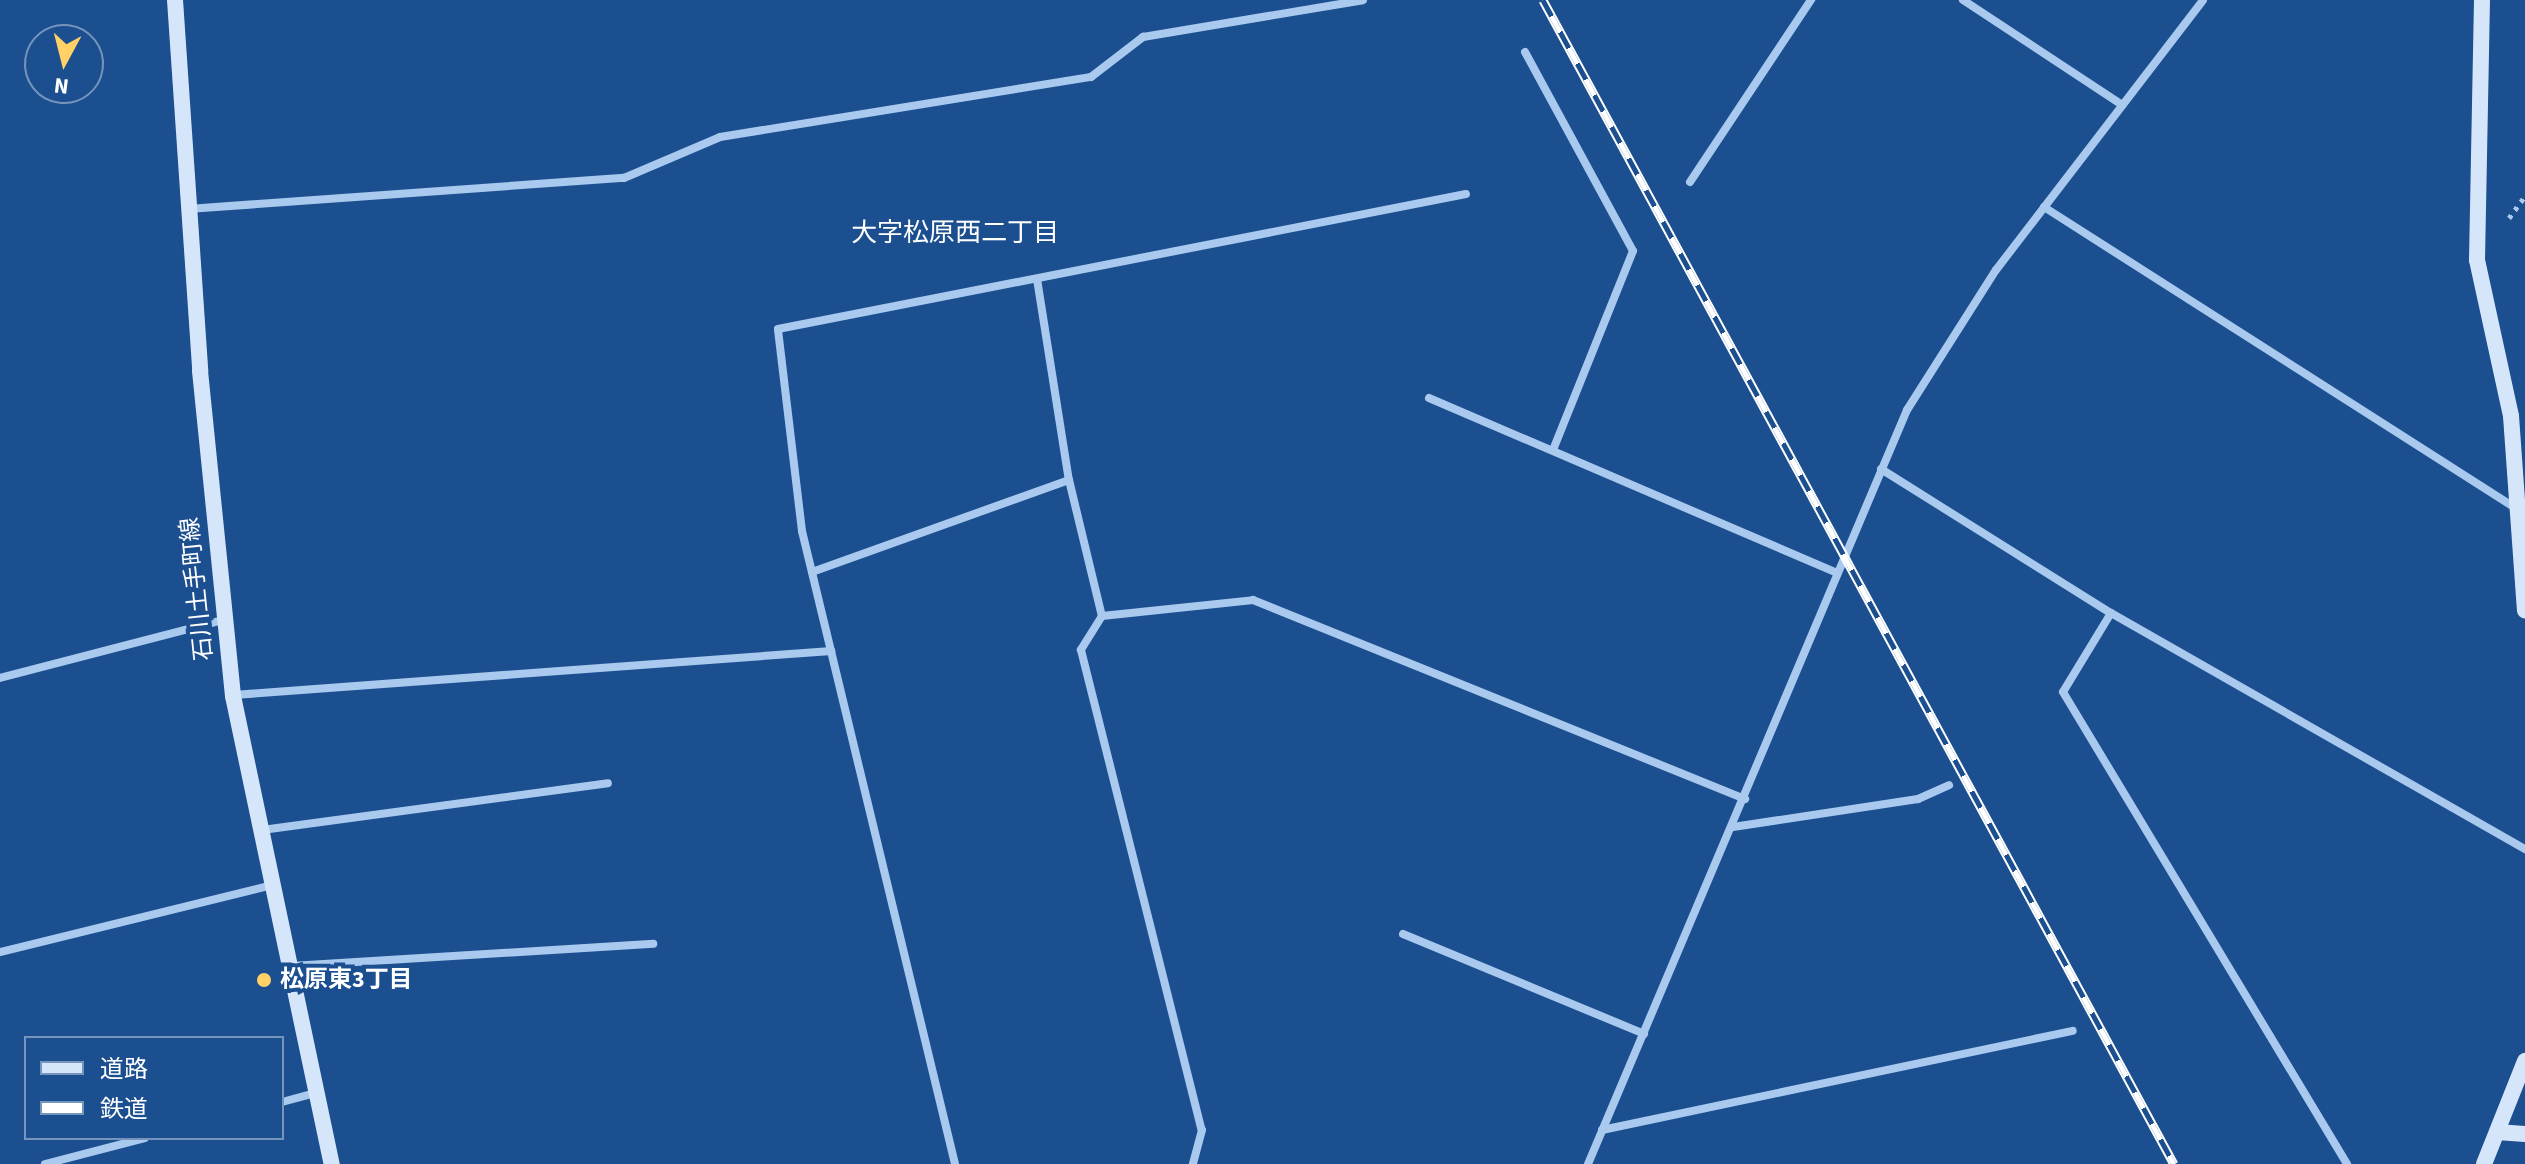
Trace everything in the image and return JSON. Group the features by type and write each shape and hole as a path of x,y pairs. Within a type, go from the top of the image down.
{"main road":[{"name":"石川土手町線","path":"175,0 187,209 223,620 233,696 332,1164"},
{"path":"2482,0 2477,260 2511,416 2525,610"},
{"path":"2484,1164 2525,1061"},
{"path":"2497,1132 2525,1134"}],"street":[{"path":"187,209 624,178 720,137 1091,77 1143,37 1363,0"},
{"path":"1690,182 1811,0"},
{"path":"1963,0 2122,105"},
{"path":"1588,1164 1745,799 1835,572 1907,410 2044,207 2203,0"},
{"path":"1525,52 1633,251 1553,450"},
{"path":"955,1164 812,572 778,329 1466,194"},
{"path":"2044,207 2518,510"},
{"path":"1037,279 1069,480 1102,616 1081,650 1202,1130 1193,1164"},
{"path":"1429,398 1835,572"},
{"path":"1881,469 2111,613 2525,849"},
{"path":"812,572 1069,480"},
{"path":"1102,616 1253,600 1745,799"},
{"path":"2111,613 2063,692 2347,1164"},
{"path":"0,678 223,620"},
{"path":"233,696 831,651"},
{"path":"262,830 608,783"},
{"path":"1733,827 1918,799 1949,785"},
{"path":"0,952 273,885"},
{"path":"1403,934 1644,1034"},
{"path":"290,966 653,944"},
{"path":"1602,1130 2073,1031"},
{"path":"284,1101 317,1093"},
{"path":"45,1164 137,1140"}],"railway":[{"path":"1543,0 2174,1164"}],"place":[{"name":"松原東3丁目","path":"264,980"}],"district":[{"name":"大字松原西二丁目","path":"955,233"}]}
